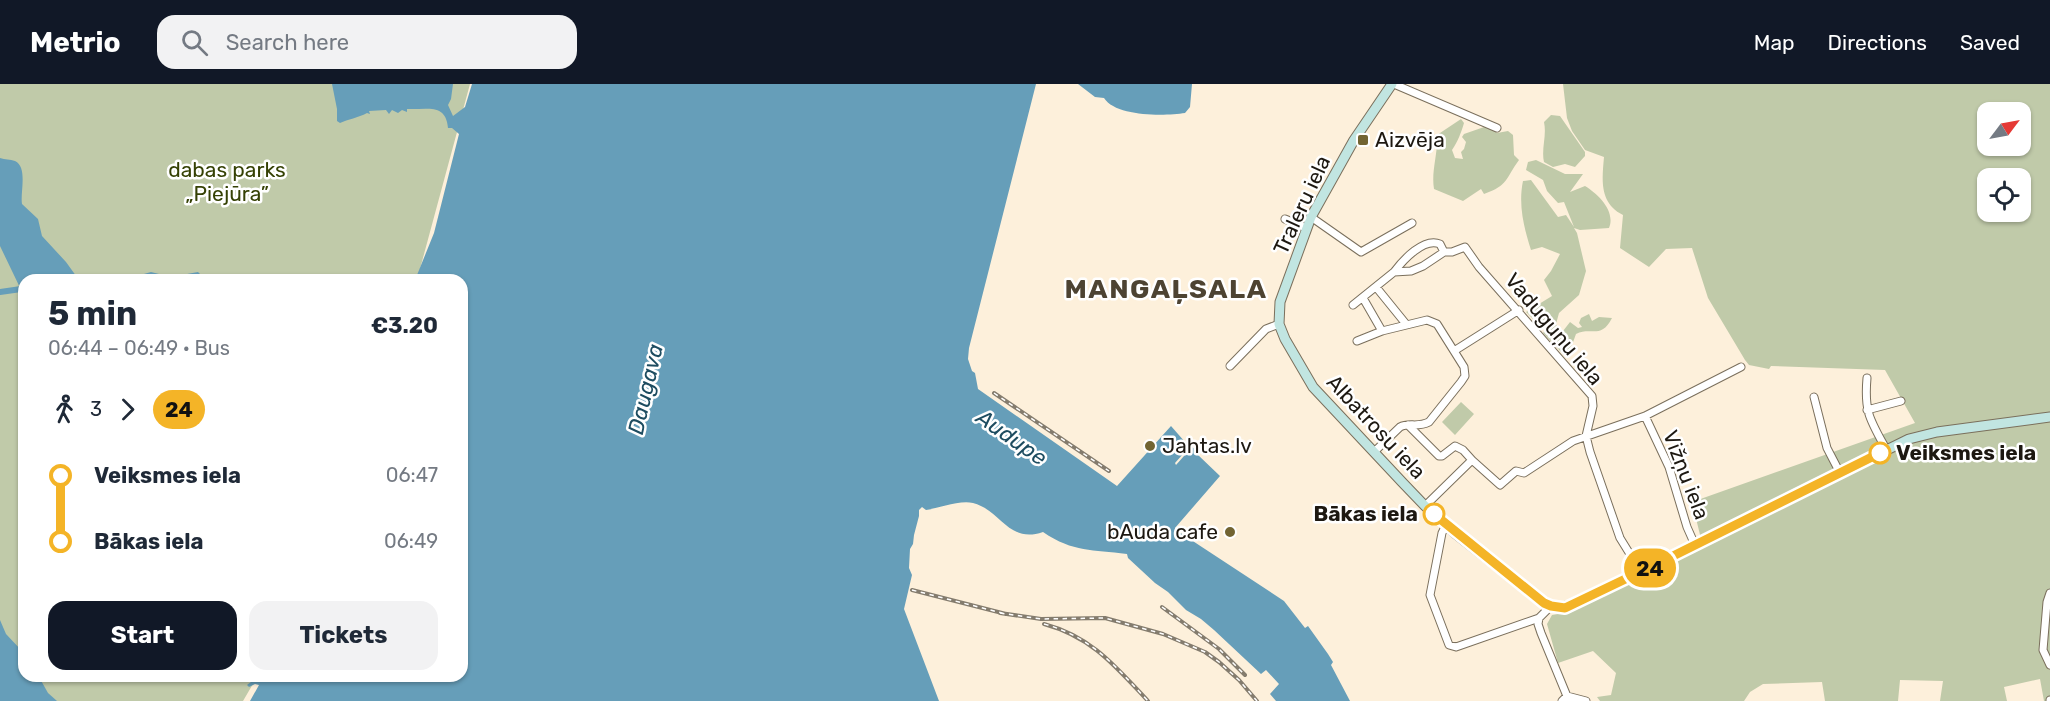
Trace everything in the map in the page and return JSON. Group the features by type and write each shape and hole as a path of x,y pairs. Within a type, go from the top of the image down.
{"main road":[{"name":"Traleru iela","path":"1279,324 1280,302 1311,217 1354,140 1393,84"},
{"name":"Albatrosu iela","path":"1279,324 1285,339 1313,387 1425,506 1539,599 1551,606"},
{"path":"1551,606 1565,608 1572,605 1886,449 1926,434 2050,417"}],"street":[{"path":"1393,84 1497,128"},
{"path":"1311,217 1361,252 1412,223"},
{"path":"1285,219 1306,228"},
{"path":"1353,305 1394,273 1401,262 1428,243 1440,244 1444,252 1423,266 1411,271 1394,273"},
{"name":"Vaduguņu iela","path":"1444,252 1465,248 1592,396 1593,406 1586,436"},
{"path":"1376,287 1406,324"},
{"path":"1363,298 1382,331"},
{"path":"1454,351 1518,310"},
{"path":"1358,341 1382,331 1426,320 1437,324 1464,368 1465,376 1429,422 1421,426 1400,427 1374,452"},
{"path":"1230,366 1266,329 1279,324"},
{"path":"1408,425 1439,456 1459,446 1500,485 1516,471 1524,473 1563,446 1644,416 1741,367"},
{"path":"1867,378 1865,401 1867,410 1886,449"},
{"path":"1814,397 1827,448 1840,473"},
{"path":"1867,410 1901,402"},
{"name":"Vižņu iela","path":"1644,416 1669,467 1695,545"},
{"path":"1586,436 1620,538 1641,572"},
{"path":"1425,506 1472,460"},
{"path":"1446,525 1442,532 1430,596 1449,645 1456,647 1539,618 1551,606"},
{"path":"2050,593 2047,602 2043,650 2050,665"},
{"path":"1539,618 1541,633 1566,699 1586,701"}],"green space":[{"name":"dabas parks „Piejūra”","path":"0,84 470,84 419,274 18,274 18,657 0,634"},
{"path":"1563,84 2050,84 2050,701 2044,701 2040,679 2004,687 2007,701 1940,701 1943,681 1900,680 1898,701 1825,701 1822,682 1763,684 1750,692 1744,701 1600,701 1597,697 1611,695 1616,673 1593,651 1558,663 1547,624 1552,615 1570,612 1703,547 1692,502 1915,423 1885,370 1771,366 1769,369 1749,365 1708,298 1692,248 1666,249 1649,267 1620,248 1623,215 1615,210 1606,197 1603,182 1604,157 1585,150 1572,131 1567,118"},
{"path":"1551,115 1560,116 1585,152 1585,156 1575,167 1565,164 1553,167 1544,162 1544,122"},
{"path":"1461,119 1464,123 1452,150 1455,158 1463,159 1461,152 1466,142 1462,137 1464,134 1487,126 1497,133 1508,131 1513,135 1514,155 1519,160 1506,181 1498,188 1484,194 1481,189 1463,201 1434,189 1433,182 1437,135"},
{"path":"1536,160 1565,174 1583,174 1570,192 1585,186 1600,198 1610,215 1609,228 1580,230 1574,228 1586,271 1579,295 1559,313 1556,324 1558,329 1563,331 1570,322 1578,328 1582,327 1579,323 1581,318 1589,314 1592,321 1599,317 1612,318 1608,325 1600,331 1576,334 1572,345 1564,355 1543,333 1546,329 1541,318 1534,320 1526,312 1552,296 1544,280 1560,254 1542,247 1531,250 1521,208 1523,181 1531,180 1558,217 1566,215 1574,227 1564,202 1558,203 1547,191 1543,180 1526,170 1528,162"},
{"path":"1461,402 1474,414 1455,435 1442,422"},
{"path":"37,682 254,682 243,701 52,701"}],"water":[{"path":"332,84 453,84 448,105 453,116 465,107 472,84 1036,84 969,348 968,359 975,373 978,389 1117,486 1171,426 1185,442 1182,445 1183,448 1187,443 1191,445 1175,463 1176,465 1192,447 1220,476 1175,528 1176,530 1284,601 1305,628 1308,626 1328,654 1333,662 1331,665 1350,701 1276,701 1270,694 1279,684 1266,670 1261,674 1214,630 1186,610 1155,583 1128,558 1127,554 1074,547 1043,532 1021,534 1005,525 983,507 968,502 926,510 922,507 919,510 910,549 909,568 912,575 904,609 939,701 250,701 259,685 249,687 247,685 251,682 468,682 468,274 417,274 434,233 459,134 452,128 448,128 444,115 439,111 407,109 407,112 402,110 398,113 392,110 389,114 386,110 369,111 370,114 367,113 340,123 337,121"},
{"path":"1078,84 1192,84 1190,107 1185,113 1176,114 1154,115 1130,112 1119,109 1104,98 1095,97"},
{"path":"0,158 13,160 19,164 22,174 22,204 38,219 42,236 75,274 18,274 18,284 0,246"},
{"path":"0,620 6,634 18,647 18,682 42,682 48,693 57,701 0,701"}],"waterway":[{"path":"0,292 18,289"}],"railway":[{"path":"994,393 1109,471"},
{"path":"912,590 1006,614"},
{"path":"1162,607 1219,649 1245,675"},
{"path":"1000,613 1041,619 1105,618 1163,634 1205,652 1239,680 1257,701"},
{"path":"1044,624 1076,637 1102,654 1148,701"}],"bus line":[{"name":"24","path":"1434,514 1544,603 1565,608 1880,453"}],"place":[{"name":"Aizvēja","path":"1363,140"},
{"name":"Jahtas.lv","path":"1150,446"},
{"name":"Veiksmes iela","path":"1880,453"},
{"name":"Bākas iela","path":"1434,514"},
{"name":"bAuda cafe","path":"1230,532"}],"district":[{"name":"MANGAĻSALA","path":"1166,289"}],"water label":[{"name":"Daugava","path":"645,389"},
{"name":"Audupe","path":"1012,437"}]}
